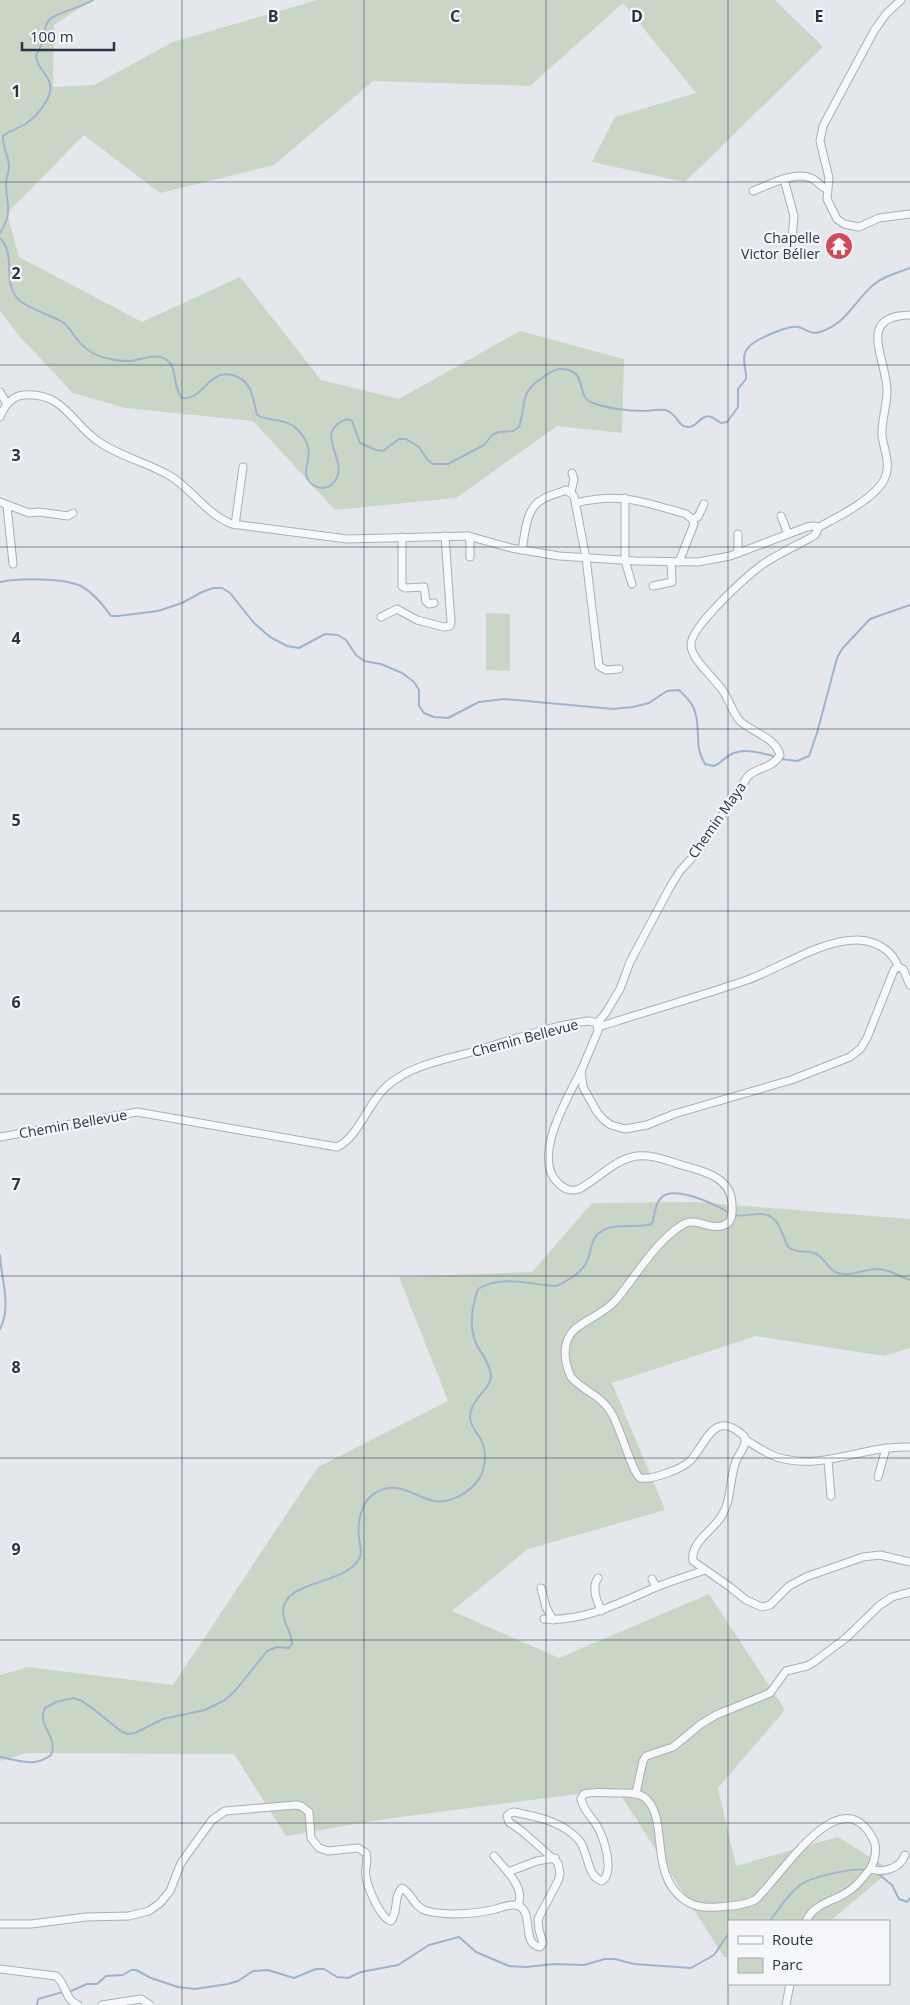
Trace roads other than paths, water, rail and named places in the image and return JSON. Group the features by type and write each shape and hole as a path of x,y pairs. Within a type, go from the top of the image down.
{"street":[{"path":"901,0 886,14 874,31 821,130 820,140 829,178 827,199 837,219 852,227 858,227 880,218 910,214"},
{"path":"753,191 797,176 810,177 827,190"},
{"path":"784,179 794,216 792,239"},
{"path":"0,417 7,404 20,396 32,395 51,399 66,409 99,442 166,474 181,484 221,519 235,524 347,539 468,536 522,550 559,556 625,561 712,561 807,527 818,527 867,498 885,478 888,469 882,427 887,389 877,337 884,322 890,318 896,315 910,315"},
{"path":"0,392 7,404"},
{"path":"235,524 243,467"},
{"path":"571,492 574,479 572,473"},
{"path":"522,550 527,523 536,505 544,498 566,490 571,492 576,503 586,558 599,666 606,670 619,669"},
{"path":"576,503 596,498 625,498 686,514 692,519 693,528 679,562"},
{"path":"625,498 625,561 632,584"},
{"path":"0,502 29,513 39,512 68,516 73,513"},
{"path":"692,519 698,517 704,504"},
{"path":"8,506 13,564"},
{"path":"781,516 788,534"},
{"name":"Chemin Maya","path":"598,1025 613,1001 646,930 680,871 700,849 748,776 756,770 772,764 778,757 774,744 736,717 718,684 692,651 691,638 698,626 752,573 765,563 815,535 818,527"},
{"path":"738,534 738,553"},
{"path":"381,617 397,609 417,620 444,627 450,626 444,536"},
{"path":"468,536 470,541 470,557"},
{"path":"402,537 402,586 405,588 424,587 426,602 429,604 434,603"},
{"path":"652,586 672,582 671,562"},
{"path":"598,1025 747,980 824,947 846,941 864,940 876,943 891,955 898,967 903,969 910,985"},
{"path":"581,1072 583,1087 597,1112 612,1125 625,1129 647,1125 674,1114 791,1080 850,1057 861,1048 867,1038 892,974 898,967"},
{"name":"Chemin Bellevue","path":"0,1137 137,1112 337,1147 350,1136 382,1090 414,1069 522,1037 582,1022 598,1025 598,1031 555,1127 550,1143 548,1160 550,1171 555,1181 561,1187 573,1191 584,1186 625,1159 640,1156 656,1158 718,1178 731,1194 732,1215 729,1222 722,1227 690,1222 674,1230 641,1266 614,1302 582,1323 570,1334 565,1350 570,1374 574,1381 601,1399 611,1411 621,1430 634,1472 640,1478 654,1478 685,1465 696,1453 708,1434 716,1428 725,1427 733,1430 740,1433 746,1440"},
{"path":"910,1447 886,1448 828,1460 793,1461 778,1458 746,1440 735,1464 726,1506 715,1526 696,1544 693,1551 693,1562 751,1604 764,1607 772,1603 789,1586 806,1577 864,1557 880,1555 910,1562"},
{"path":"878,1477 886,1448"},
{"path":"828,1460 831,1496"},
{"path":"544,1619 553,1620 601,1611 656,1587 705,1570"},
{"path":"598,1578 595,1582 594,1592 601,1611"},
{"path":"652,1579 656,1587"},
{"path":"541,1588 546,1607 553,1620"},
{"path":"636,1793 643,1761 646,1756 674,1747 701,1724 716,1715 770,1693 786,1671 807,1666 814,1662 846,1638 880,1604 892,1597 910,1592"},
{"path":"0,1924 31,1924 86,1918 129,1916 149,1911 160,1903 170,1891 181,1863 217,1815 232,1810 296,1804 307,1808 311,1838 319,1848 328,1851 358,1848 366,1853 368,1882 379,1910 389,1921 395,1914 397,1894 402,1888 410,1894 419,1908 435,1913 480,1913 515,1904 524,1912 531,1941 535,1946 540,1947 543,1943 538,1919 560,1874 558,1863 555,1858 507,1819 509,1814 514,1812 553,1821 567,1829 580,1840 592,1873 597,1879 602,1881 608,1876 610,1870 603,1840 598,1828 584,1807 582,1796 586,1793 636,1793 644,1797 653,1810 657,1823 665,1878 680,1896 688,1903 698,1907 712,1908 744,1905 755,1900 812,1835 834,1821 844,1818 853,1819 873,1839 875,1853 870,1869 847,1893 820,1906 810,1914 807,1920"},
{"path":"870,1869 880,1871 891,1868 898,1865 905,1855"},
{"path":"494,1856 508,1872 520,1893 521,1898 518,1905"},
{"path":"508,1872 538,1861 555,1858"},
{"path":"0,1969 56,1976 63,1984 67,1997 78,2005"},
{"path":"786,2005 790,1985"},
{"path":"102,2005 141,1999 150,2005"}],"waterway":[{"path":"0,233 8,213 6,183 9,167 3,136 31,120 47,100 50,84 38,64 36,56 41,46 46,25 53,17 93,0"},
{"path":"0,238 8,253 11,286 14,294 20,301 64,323 83,346 100,357 123,361 154,357 167,360 173,368 177,389 182,398 189,398 195,395 217,376 224,374 239,377 248,385 253,396 257,415 292,425 302,435 309,451 306,471 307,479 314,486 322,488 331,485 338,473 338,464 331,439 332,431 337,425 347,419 352,421 360,443 383,451 399,439 406,439 419,447 433,464 448,464 484,445 492,435 499,432 513,431 519,427 524,399 529,389 546,375 559,369 575,373 587,400 599,405 633,411 665,410 673,414 682,425 688,427 708,416 721,423 727,422 738,407 738,389 746,379 744,356 752,344 767,335 788,328 798,327 814,333 829,328 844,318 876,283 890,275 910,268"},
{"path":"0,582 41,580 73,583 89,592 111,616 158,611 182,603 213,588 222,588 230,593 254,623 270,637 287,646 299,648 325,634 338,635 346,640 356,655 364,661 381,664 402,673 414,682 419,690 419,706 424,713 434,717 448,718 479,702 504,699 613,709 633,707 649,703 667,691 679,690 693,706 697,723 699,750 705,764 714,766 731,754 744,751 777,757"},
{"path":"781,759 797,761 809,756 837,658 842,649 870,619 910,605"},
{"path":"0,1757 33,1762 45,1759 51,1755 53,1749 52,1742 43,1720 43,1714 45,1708 56,1702 73,1698 82,1701 122,1732 128,1734 135,1733 163,1719 205,1710 225,1700 235,1691 267,1651 277,1647 289,1648 292,1644 283,1615 286,1601 304,1587 343,1573 353,1566 360,1557 360,1519 367,1500 377,1492 393,1488 407,1490 439,1502 451,1500 471,1488 482,1474 485,1462 483,1443 471,1424 471,1411 473,1405 488,1385 491,1375 473,1335 473,1308 478,1289 497,1282 507,1281 556,1286 568,1280 576,1275 585,1265 593,1242 598,1234 613,1227 652,1224 657,1204 667,1194 685,1194 695,1197 730,1213"},
{"path":"734,1215 759,1214 771,1217 778,1225 788,1247 818,1255 831,1269 838,1273 848,1274 881,1269 910,1280"},
{"path":"0,1255 6,1302 0,1329"},
{"path":"771,1920 791,1893 800,1885 843,1871 868,1870"},
{"path":"877,1873 892,1885 899,1899 907,1902 910,1898"},
{"path":"71,1991 87,1984 97,1984 106,1976 123,1975 131,1970 136,1970 151,1978 178,1987 195,1989 238,1981 253,1971 268,1970 294,1978 316,1969 324,1969 337,1977 348,1978 361,1972 398,1965 429,1945 459,1937 476,1952 509,1966 584,1965 605,1959 615,1959 634,1964 691,1968 714,1955 728,1934"},
{"path":"37,2005 38,1999 63,1992"}],"place":[{"name":"Chapelle Victor Bélier","path":"839,246"}]}
